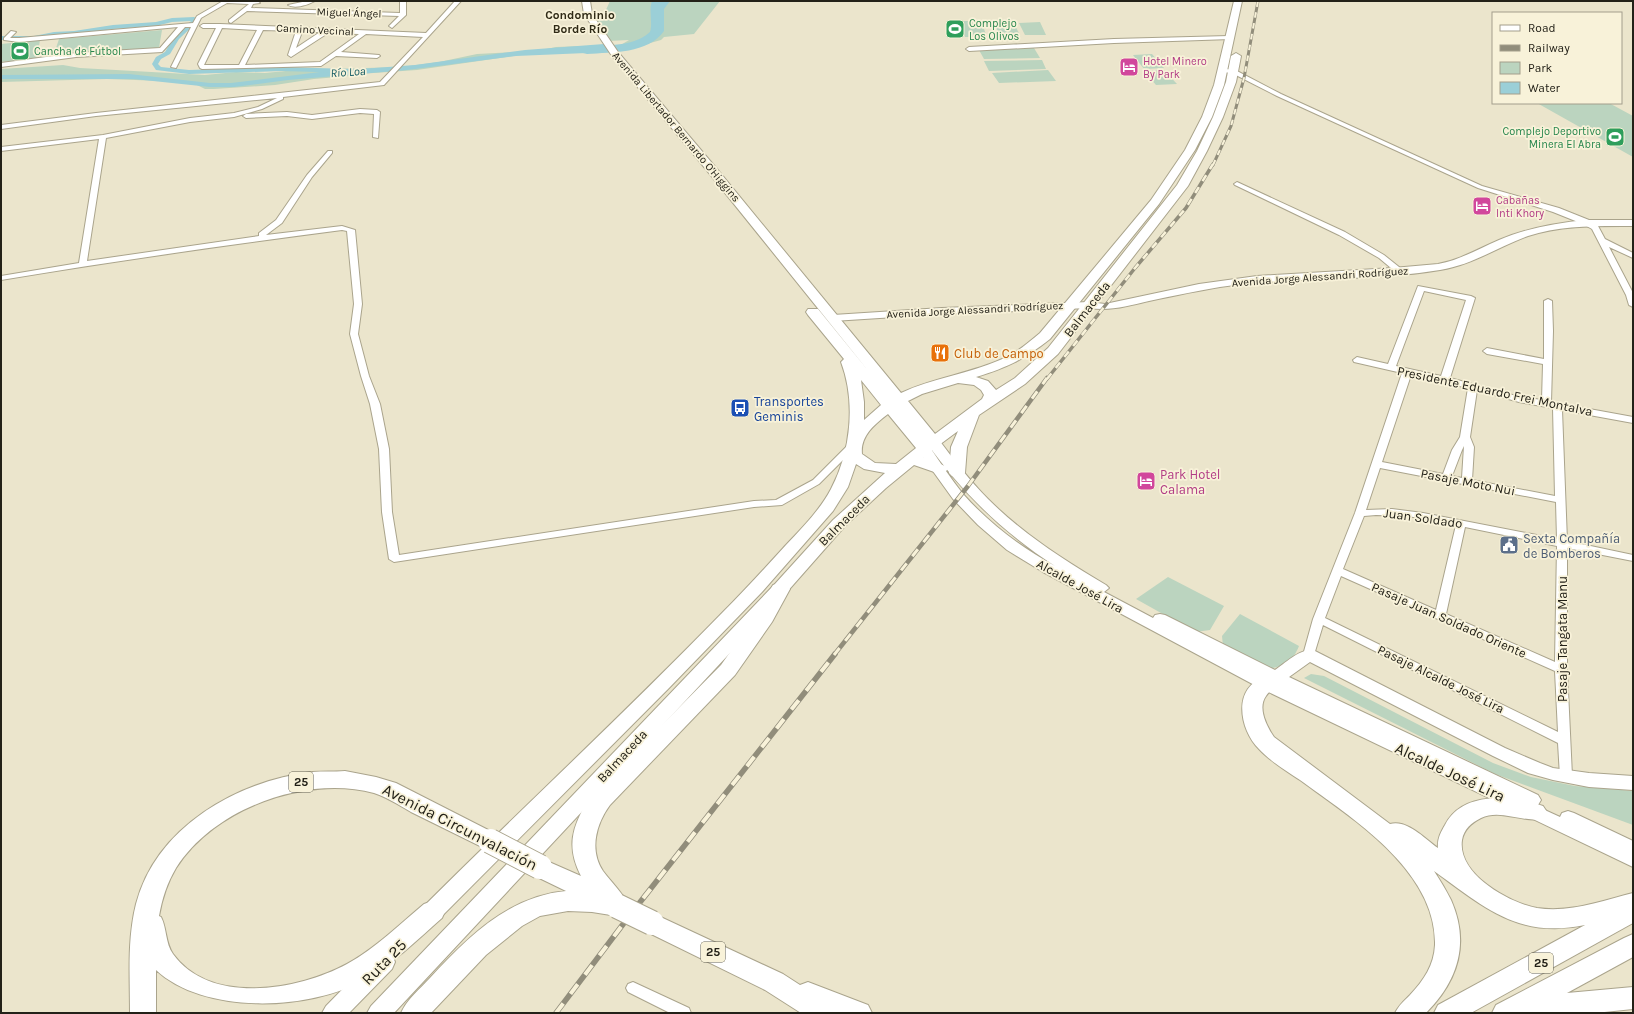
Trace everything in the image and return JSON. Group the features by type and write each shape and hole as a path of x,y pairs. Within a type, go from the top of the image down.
{"highway":[{"path":"618,906 589,870 585,859 583,847 584,835 593,812 602,799 728,670 762,622 780,589"},
{"path":"1271,681 1260,700 1261,713 1266,726 1275,737 1368,810 1498,904 1520,914 1559,919 1633,903"},
{"path":"1271,681 1260,689 1255,695 1252,710 1255,726 1266,743 1394,840 1419,866 1436,894 1444,917 1448,939 1444,968 1430,993 1408,1013"},
{"name":"Avenida Circunvalación","path":"143,1013 145,934 149,901 153,888 166,864 175,852 196,830 211,819 243,800 266,791 295,783 330,779 357,781 377,785 652,923 774,982 826,1013"},
{"path":"1463,878 1453,861 1449,843 1452,830 1460,820 1476,810 1487,807 1512,807 1535,812"},
{"path":"414,1013 491,935 511,919 525,911 550,903 579,900 618,906"},
{"path":"149,901 158,953 175,974 201,990 217,995 250,999 268,999 304,992 340,979 372,961 433,911"},
{"name":"25","path":"1447,1013 1633,911"},
{"name":"25","path":"1508,1012 1633,945"},
{"name":"Avenida Circunvalación","path":"774,982 819,997 859,1013"},
{"path":"1508,1012 1633,998"}],"main road":[{"name":"Avenida Libertador Bernardo O'Higgins","path":"586,1 588,14 604,40 713,171 889,388 894,403"},
{"name":"Balmaceda","path":"433,911 738,608 823,514 838,489 849,465 854,444 876,416 894,403 917,391 997,366 1030,349 1045,336 1155,202 1190,150 1211,106 1229,75 1229,38 1238,1"},
{"name":"Balmaceda","path":"379,1013 780,589 859,503 905,464 972,414 1020,381 1044,361 1182,186 1211,134 1229,75 1247,1"},
{"name":"Avenida Libertador Bernardo O'Higgins","path":"776,248 799,294 841,346 894,403 929,446"},
{"path":"841,346 857,390 854,455 866,464 879,468 923,462 940,469"},
{"path":"956,380 968,380 984,385 990,391 991,395 989,402"},
{"path":"889,388 917,391"},
{"path":"956,473 959,447 972,414"},
{"name":"Ruta 25","path":"334,1013 433,911"}],"street":[{"path":"174,67 199,17 228,2 297,5 312,1"},
{"path":"392,26 403,15 403,1"},
{"path":"1,127 159,106 292,95 382,84 458,1"},
{"path":"231,21 253,3"},
{"name":"Miguel Ángel","path":"247,9 403,15"},
{"path":"303,19 315,11"},
{"path":"1,65 76,55 162,50 183,25"},
{"path":"13,32 6,39 34,39 196,25"},
{"name":"Camino Vecinal","path":"203,26 328,30 427,36"},
{"path":"220,26 201,66 286,66 324,63 365,32"},
{"path":"242,67 261,28"},
{"path":"286,66 300,29"},
{"path":"292,53 328,30"},
{"path":"969,49 1114,41 1229,38"},
{"path":"337,54 377,56 371,61"},
{"path":"1229,75 1240,80 1251,81"},
{"path":"1229,75 1251,81 1480,187 1556,210 1590,225 1602,241 1632,299"},
{"path":"234,115 260,108 292,95"},
{"path":"1,149 103,137 190,120 234,115 287,114 312,117 372,111 377,112 376,137"},
{"path":"83,264 103,137"},
{"path":"263,238 262,235 279,221 308,176 330,152"},
{"path":"1237,184 1274,203 1337,230 1381,255 1400,271"},
{"name":"Avenida Jorge Alessandri Rodríguez","path":"833,318 942,311 1089,305 1104,307 1255,279 1400,271 1439,267 1460,262 1510,239 1538,229 1633,223"},
{"name":"Avenida Jorge Alessandri Rodríguez","path":"1590,225 1633,228"},
{"path":"1,278 83,264 263,238 342,228 351,230 358,304 354,334 365,376 375,404 384,449 387,512 394,558 746,505 778,503 816,482 854,444"},
{"path":"1602,241 1633,256"},
{"path":"1391,368 1421,288 1470,298 1445,380"},
{"name":"Pasaje Tangata Manu","path":"1548,301 1548,362 1560,500 1562,544 1561,668 1563,740 1566,776"},
{"path":"1487,351 1548,362"},
{"name":"Presidente Eduardo Frei Montalva","path":"1357,360 1473,386 1519,399 1633,420"},
{"path":"1271,681 1309,655 1319,619 1360,513 1407,372"},
{"path":"1446,478 1457,450 1465,437 1473,386"},
{"path":"1465,437 1469,447 1467,482"},
{"name":"Alcalde José Lira","path":"929,446 940,469 970,510 997,535 1029,558 1116,606 1633,860"},
{"name":"Alcalde José Lira","path":"929,446 1007,525 1067,569 1271,681 1633,849"},
{"name":"Pasaje Moto Nui","path":"1376,464 1560,500"},
{"name":"Juan Soldado","path":"1360,513 1396,511 1633,558"},
{"path":"1440,616 1461,523"},
{"name":"Pasaje Juan Soldado Oriente","path":"1338,571 1561,668"},
{"name":"Pasaje Alcalde José Lira","path":"1319,619 1563,740"},
{"path":"1309,655 1510,758 1534,768 1566,776 1607,782 1633,783"},
{"path":"633,988 684,1013"}],"green space":[{"path":"610,1 720,1 694,34 664,37 661,40 625,50 590,53 534,53 417,70 359,74 275,85 214,89 205,89 197,85 163,81 107,79 1,82 1,69 63,65 80,68 205,75 236,72 265,73 296,70 401,67 439,62 477,54 537,51 556,47 583,46 601,48 619,46 629,40 608,41 591,16 597,13 605,12"},
{"path":"960,21 981,21 987,37 965,37"},
{"path":"993,22 1013,22 1020,35 1000,35"},
{"path":"1040,22 1046,35 1025,35 1019,23"},
{"path":"162,30 159,48 53,57 59,39"},
{"name":"Cancha de Fútbol","path":"40,40 37,58 1,62 1,44"},
{"path":"1034,48 1040,58 984,59 979,50"},
{"path":"1152,54 1164,68 1144,69 1133,55"},
{"path":"1042,60 1046,69 989,71 984,61"},
{"path":"1048,70 1056,81 999,83 992,73"},
{"path":"1164,70 1177,84 1156,85 1144,71"},
{"name":"Complejo Deportivo Minera El Abra","path":"1539,104 1611,104 1633,116 1633,157"},
{"path":"1168,577 1224,606 1210,630 1195,632 1136,599"},
{"path":"1240,614 1299,646 1290,660 1279,667 1268,669 1223,646 1222,636"},
{"path":"1311,674 1324,676 1493,763 1531,777 1575,786 1633,791 1633,825 1495,774 1304,678"}],"water":[{"path":"652,1 669,1 662,9 662,32 659,36 653,37 649,35 651,27"},
{"path":"604,44 610,52 516,56 407,70 288,80 234,87 210,87 134,79 1,79 1,75 129,74 210,83 231,83 320,72 415,65 525,50"}],"waterway":[{"name":"Río Loa","path":"587,50 625,47 635,45 652,37 658,31 658,9 665,1"},
{"path":"1,38 34,38 54,34 74,33 113,27 156,24 172,20 196,20 193,23"},
{"path":"191,25 176,38 168,53 158,58 155,64 158,69 179,72 282,69 324,69 351,71"}],"railway":[{"path":"1213,165 1231,126 1244,78 1258,1"},
{"path":"1047,379 1135,268 1186,208 1213,164"},
{"path":"834,655 968,486 1047,378"},
{"path":"556,1013 630,915 835,654"}],"place":[{"name":"Complejo Los Olivos","path":"955,29"},
{"name":"Cancha de Fútbol","path":"20,51"},
{"name":"Hotel Minero By Park","path":"1129,67"},
{"name":"Complejo Deportivo Minera El Abra","path":"1615,137"},
{"name":"Cabañas Inti Khory","path":"1482,206"},
{"name":"Club de Campo","path":"940,353"},
{"name":"Transportes Geminis","path":"740,408"},
{"name":"Park Hotel Calama","path":"1146,481"},
{"name":"Sexta Compañía de Bomberos","path":"1509,545"}],"district":[{"name":"Condominio Borde Río","path":"580,22"}]}
